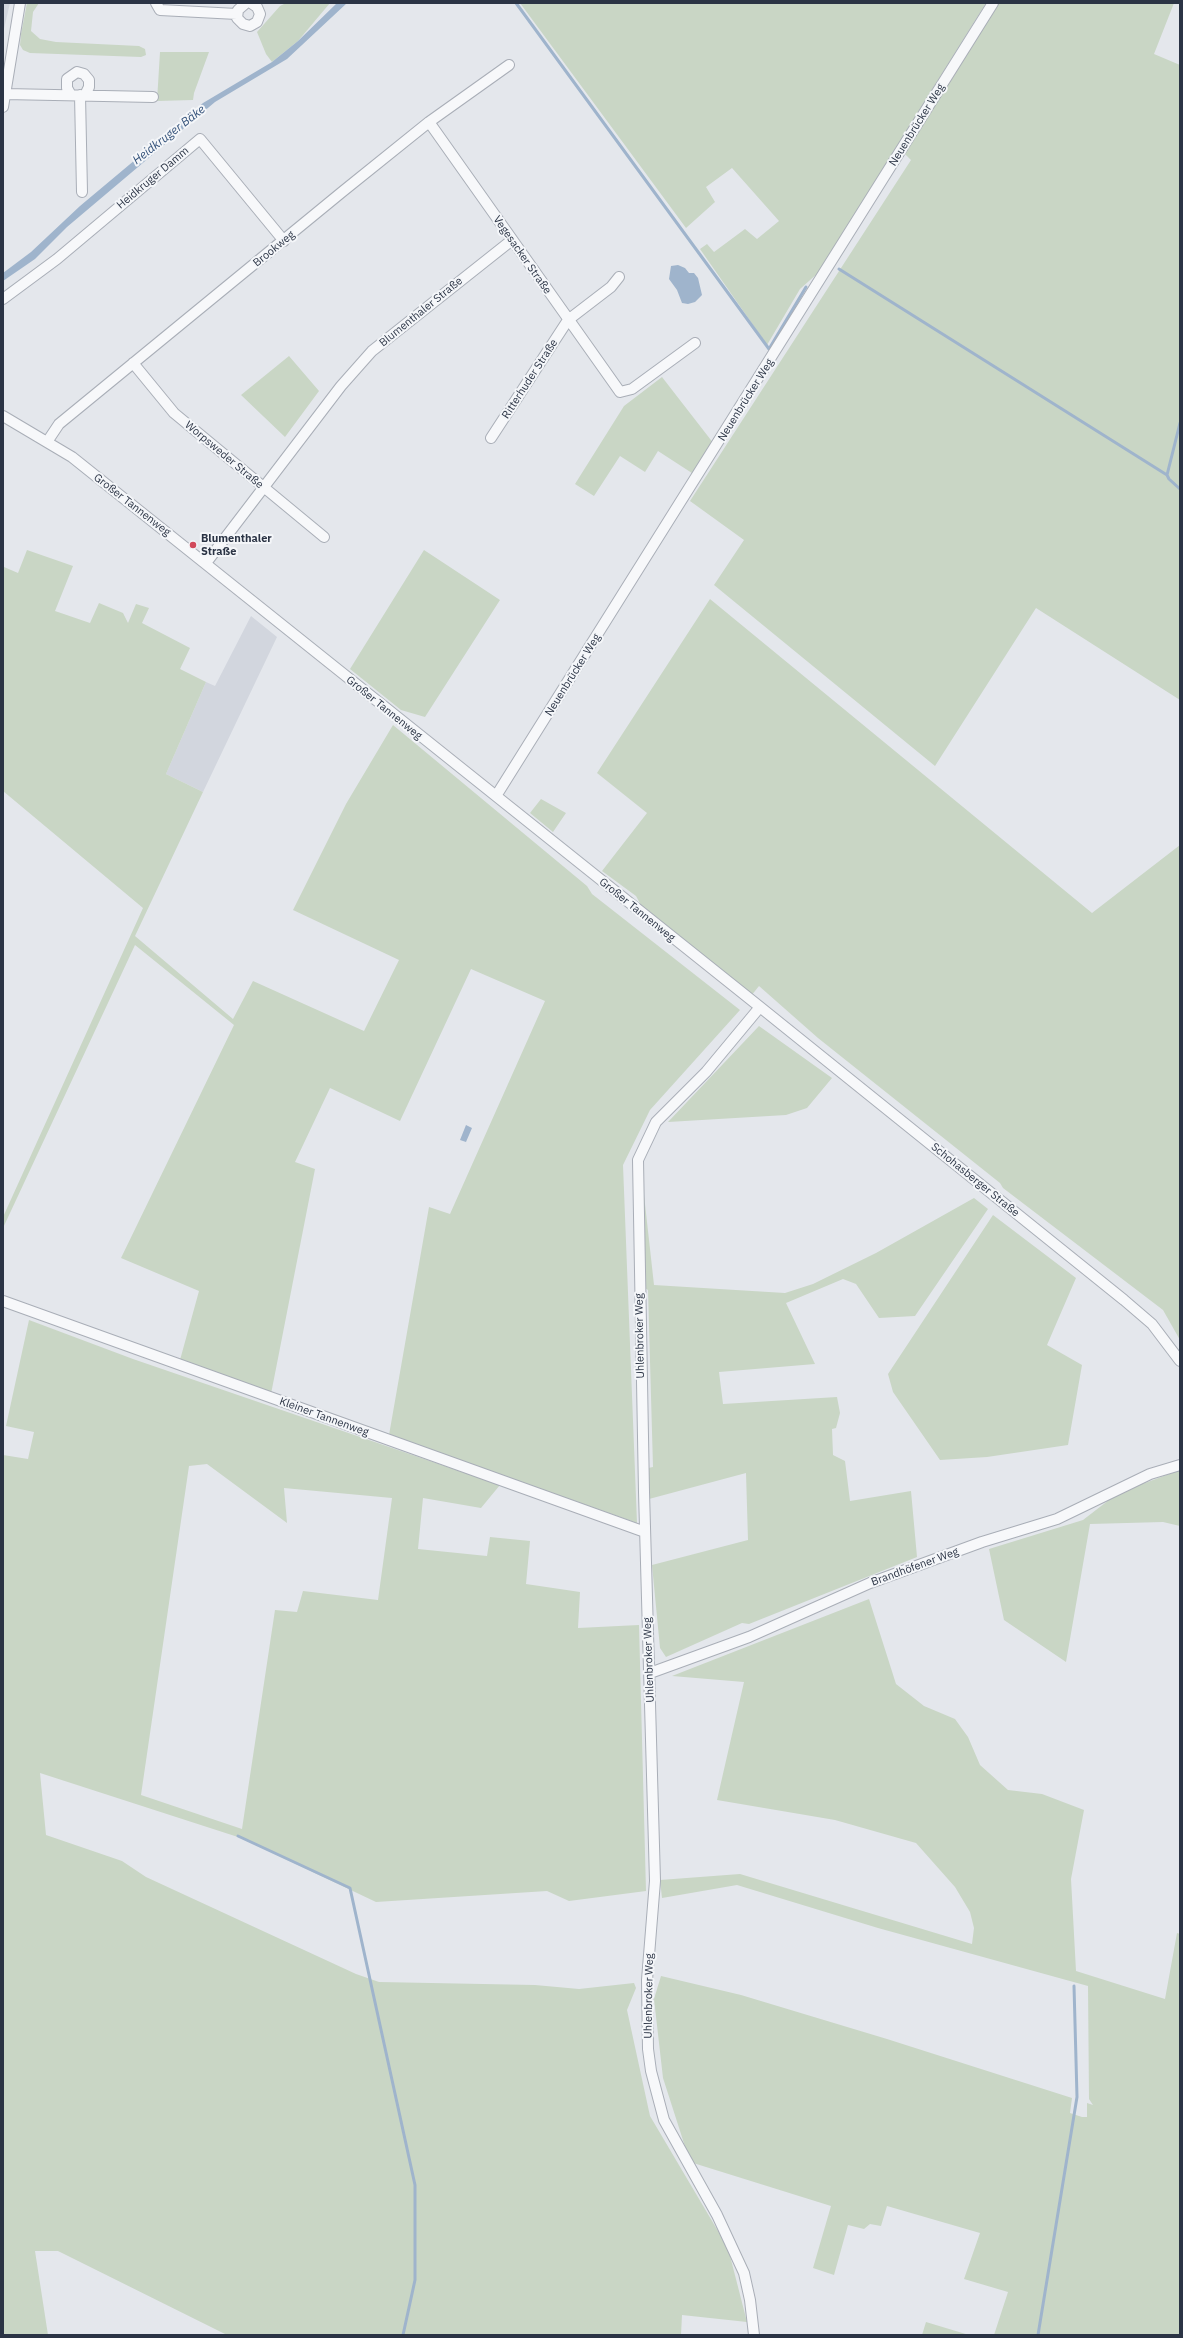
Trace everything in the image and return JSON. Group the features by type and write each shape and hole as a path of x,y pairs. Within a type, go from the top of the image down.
{"street":[{"path":"3,107 20,3"},
{"path":"156,3 160,10 237,14"},
{"path":"246,3 240,6 237,14 242,24 254,24 260,14 257,7 251,3"},
{"name":"Neuenbrücker Weg","path":"496,796 993,3"},
{"name":"Brookweg","path":"47,442 59,424 133,363 429,122 509,65"},
{"path":"5,94 153,97"},
{"path":"79,95 82,192"},
{"name":"Vegesacker Straße","path":"429,122 615,388 620,392 632,389 695,343"},
{"name":"Heidkruger Damm","path":"3,299 57,259 200,139 284,241"},
{"name":"Blumenthaler Straße","path":"206,563 264,489 341,386 372,351 512,240"},
{"name":"Ritterhuder Straße","path":"491,438 568,320 611,287 619,277"},
{"name":"Worpsweder Straße","path":"133,363 174,413 264,489 324,536"},
{"name":"Großer Tannenweg","path":"3,416 72,457 760,1007"},
{"name":"Schohasberger Straße","path":"760,1007 1124,1300 1152,1324 1180,1361"},
{"name":"Uhlenbroker Weg","path":"754,2335 750,2300 744,2273 731,2243 664,2120 651,2071 647,2027 647,1980 655,1881 645,1532 638,1160 656,1122 706,1072 760,1007"},
{"name":"Kleiner Tannenweg","path":"3,1301 645,1532"},
{"name":"Brandhöfener Weg","path":"650,1674 750,1637 870,1583 982,1542 1057,1520 1150,1474 1180,1465"}],"shaded area":[{"path":"3,3 10,3 3,33"},
{"path":"251,616 277,637 203,792 166,774 206,682 215,686"}],"green space":[{"path":"27,3 39,3 33,12 31,31 40,39 56,42 139,46 145,49 146,55 141,57 30,53 23,50 20,45"},
{"path":"286,3 330,3 298,41 272,62 266,54 257,32 280,6"},
{"path":"520,3 986,3 818,273 800,289 767,345 700,249 707,244 714,252 745,229 757,239 779,221 732,168 706,187 715,202 686,228"},
{"path":"997,3 1174,3 1154,54 1180,65 1180,700 1036,608 935,766 714,585 744,540 690,501 911,160 904,153"},
{"path":"160,52 209,52 194,93 193,100 157,101"},
{"path":"289,356 319,391 285,437 241,395"},
{"path":"662,377 714,444 695,475 658,451 645,472 620,456 594,496 575,484 624,406"},
{"path":"27,550 73,566 55,611 90,623 99,603 123,613 128,623 136,604 149,608 142,623 190,648 180,669 206,682 166,774 203,792 135,936 233,1019 253,981 364,1031 399,960 293,910 346,804 393,725 587,886 592,894 740,1010 650,1110 623,1165 637,1523 389,1435 429,1207 450,1214 545,1001 471,969 400,1121 330,1088 295,1162 315,1169 271,1394 180,1360 199,1291 121,1258 234,1025 135,945 3,1228 3,1217 143,908 3,791 3,570 4,567 18,573"},
{"path":"424,550 500,600 425,717 401,710 350,669"},
{"path":"710,599 1092,913 1180,845 1180,1340 1163,1310 1003,1188 1000,1183 818,1038 759,986 751,996 642,907 636,896 602,871 647,813 597,773"},
{"path":"541,799 566,813 553,832 530,813"},
{"path":"759,1026 832,1078 807,1108 786,1115 668,1122"},
{"path":"642,1195 644,1195 654,1285 785,1293 813,1284 876,1253 974,1198 988,1209 915,1316 879,1318 856,1284 843,1279 786,1303 815,1364 719,1372 723,1404 837,1397 840,1413 836,1428 832,1429 833,1455 845,1461 850,1501 911,1491 917,1557 749,1624 742,1623 666,1657 660,1648 652,1565 748,1540 746,1473 649,1499 648,1468 653,1467 648,1290 640,1285"},
{"path":"993,1215 1076,1278 1047,1345 1082,1365 1068,1445 987,1457 940,1460 893,1392 888,1374"},
{"path":"29,1320 133,1359 500,1485 481,1508 423,1498 418,1549 487,1556 490,1537 530,1541 526,1584 580,1592 578,1628 639,1625 646,1891 569,1901 547,1891 376,1902 241,1838 40,1773 46,1835 122,1861 146,1877 356,1974 379,1982 535,1985 579,1989 634,1983 636,1988 627,2010 650,2116 728,2248 747,2322 682,2315 681,2335 227,2335 58,2251 35,2251 48,2335 3,2335 3,1455 28,1459 34,1432 6,1426","holes":["207,1464 287,1523 284,1488 392,1498 378,1600 303,1591 297,1612 275,1610 242,1829 141,1795 189,1466"]},
{"path":"1180,1470 1180,1526 1163,1522 1090,1524 1066,1662 1004,1620 989,1549 1083,1520 1118,1493"},
{"path":"869,1599 896,1684 924,1706 955,1719 968,1737 980,1765 1008,1790 1042,1794 1084,1810 1071,1879 1076,1971 1165,1999 1177,1933 1180,1934 1180,2335 994,2335 1008,2292 964,2279 980,2233 887,2206 881,2226 870,2224 864,2229 848,2225 834,2275 813,2268 831,2206 690,2162 663,2078 654,1999 661,1976 741,1995 887,2039 1072,2098 1070,2113 1082,2117 1087,2117 1087,2103 1093,2105 1089,2099 1088,1986 878,1928 737,1885 662,1898 660,1880 740,1874 972,1944 974,1928 970,1912 955,1887 916,1843 835,1820 717,1800 744,1682 672,1676"},
{"path":"926,2322 969,2335 922,2335"}],"water":[{"name":"Heidkruger Bäke","path":"337,3 347,3 287,59 215,102 67,227 35,259 3,281 3,273 31,252 80,206 203,103 272,62 298,41"},
{"path":"678,265 685,268 689,273 694,273 698,278 702,295 695,302 688,304 682,303 677,290 669,279 671,266"},
{"path":"466,1125 472,1128 466,1142 460,1140"}],"waterway":[{"path":"516,3 769,349 806,287"},
{"path":"839,269 1167,475"},
{"path":"1180,423 1167,475 1169,479 1180,489"},
{"path":"238,1836 350,1888 415,2185 415,2280 403,2335"},
{"path":"1038,2335 1077,2097 1074,1986"}],"place":[{"name":"Blumenthaler Straße","path":"193,545"}]}
